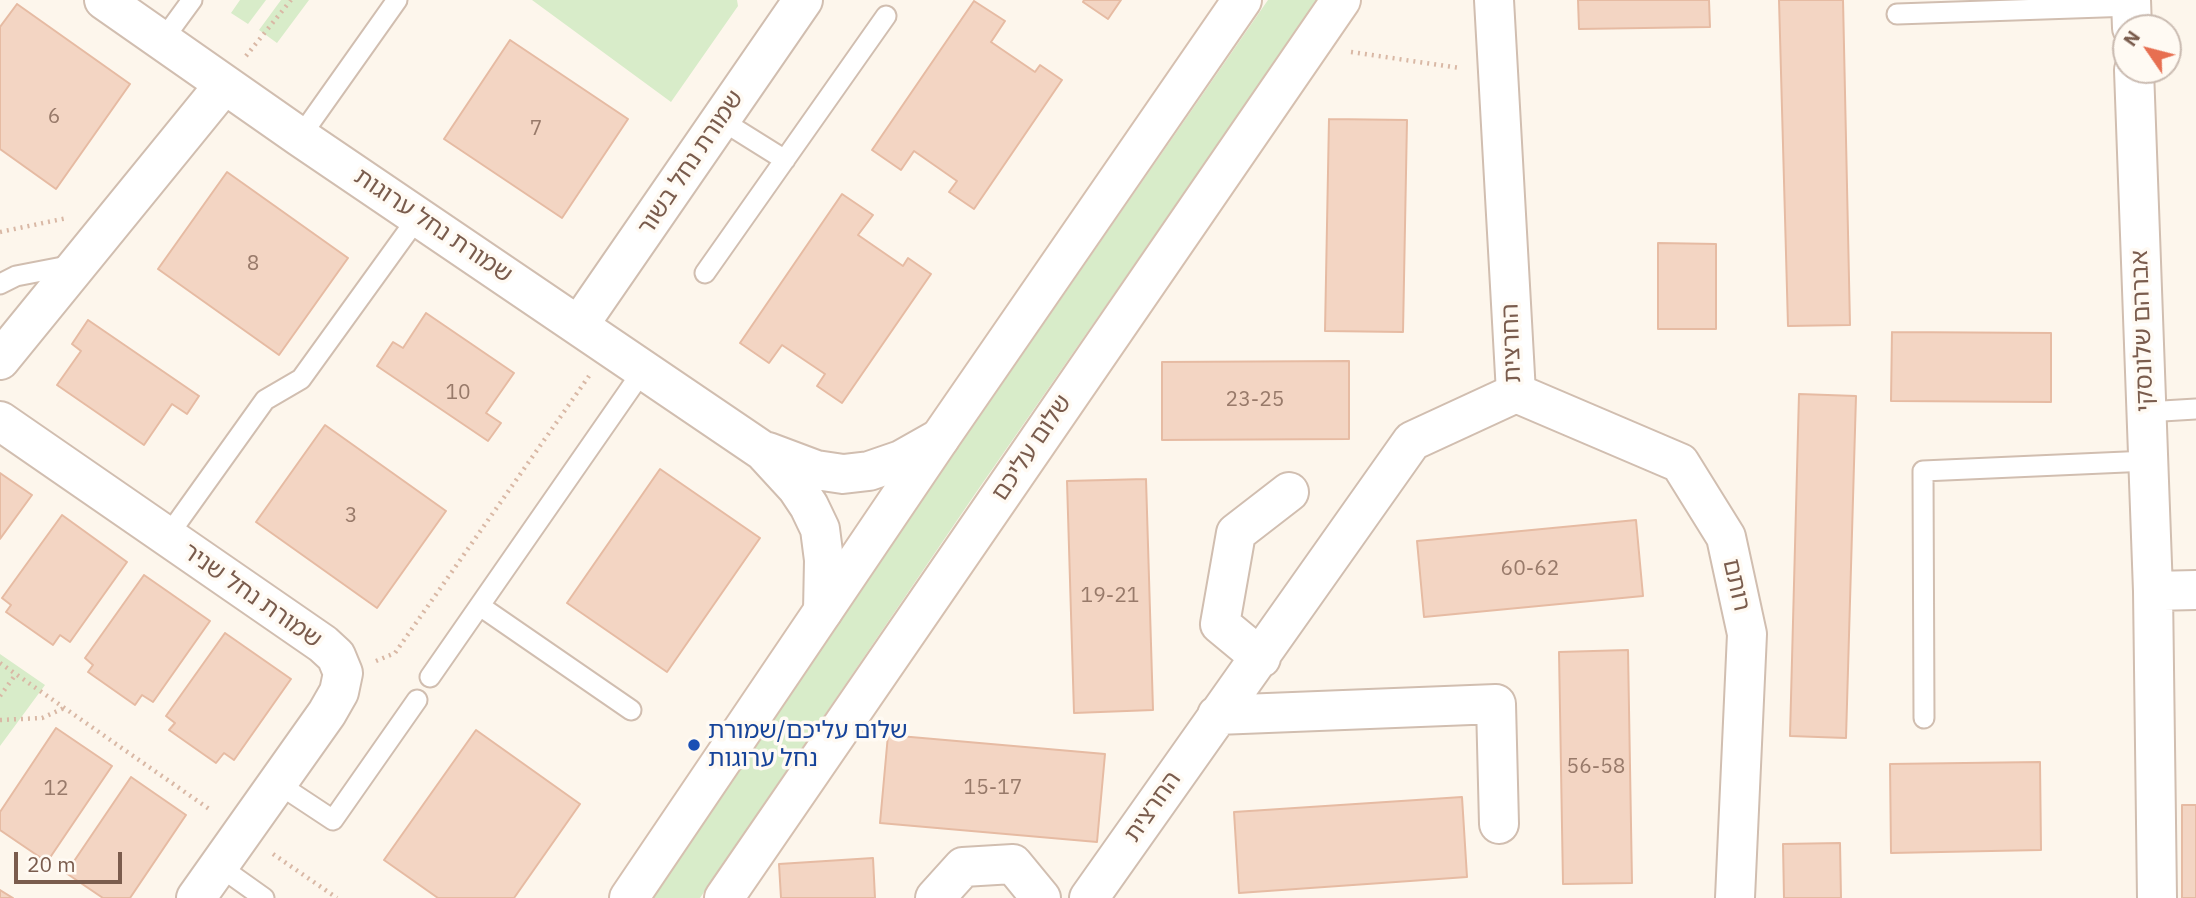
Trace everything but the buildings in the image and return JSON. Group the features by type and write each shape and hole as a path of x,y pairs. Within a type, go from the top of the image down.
{"street":[{"name":"שמורת נחל ערוגות","path":"104,0 224,85 763,451 797,488 820,529 824,560 823,611"},
{"path":"629,898 940,438 1242,0"},
{"name":"שלום עליכם","path":"724,898 1341,0"},
{"name":"החרצית","path":"1089,898 1412,441 1516,393 1494,0"},
{"name":"שמורת נחל בשור","path":"595,335 720,120 794,3"},
{"name":"אברהם שלונסקי","path":"2134,84 2153,591 2157,898"},
{"path":"0,360 224,85"},
{"name":"רותם","path":"1516,393 1680,463 1726,537 1747,634 1735,898"},
{"name":"שמורת נחל שניר","path":"0,421 323,644 336,656 343,673"},
{"name":"שמורת נחל ערוגות","path":"763,451 816,470 844,474 869,471 901,460 940,438"},
{"path":"1261,658 1220,624 1236,533 1289,492"},
{"path":"2153,591 2196,590"},
{"path":"196,898 333,702 339,692 343,673"},
{"path":"1217,715 1496,704 1499,824"},
{"path":"934,898 963,867 1013,864 1041,898"}],"lane":[{"path":"162,41 192,0"},
{"path":"300,137 397,0"},
{"path":"1897,14 2132,11"},
{"path":"705,273 886,16"},
{"path":"720,120 785,160"},
{"path":"167,537 265,400 302,379 418,217"},
{"path":"0,284 16,276 78,264"},
{"path":"430,677 644,369"},
{"path":"2146,412 2196,409"},
{"path":"1924,719 1923,471 2148,461"},
{"path":"480,606 631,709"},
{"path":"277,783 333,820 417,700"},
{"path":"219,866 264,898"}],"path":[{"path":"224,85 291,0"},
{"path":"1304,52 1342,50 1498,74"},
{"path":"0,232 67,218"},
{"path":"343,673 395,653 595,335"},
{"path":"0,663 337,898"},
{"path":"0,696 16,674"},
{"path":"0,720 42,718 64,708"}],"green space":[{"path":"240,0 266,0 248,24 231,13"},
{"path":"281,0 309,0 277,43 259,30"},
{"path":"532,0 737,0 738,6 671,102"},
{"path":"1268,0 1318,0 975,494 700,898 653,898 941,472"},
{"path":"0,654 45,685 0,746"}],"place":[{"name":"שלום עליכם/שמורת נחל ערוגות","path":"694,745"}]}
